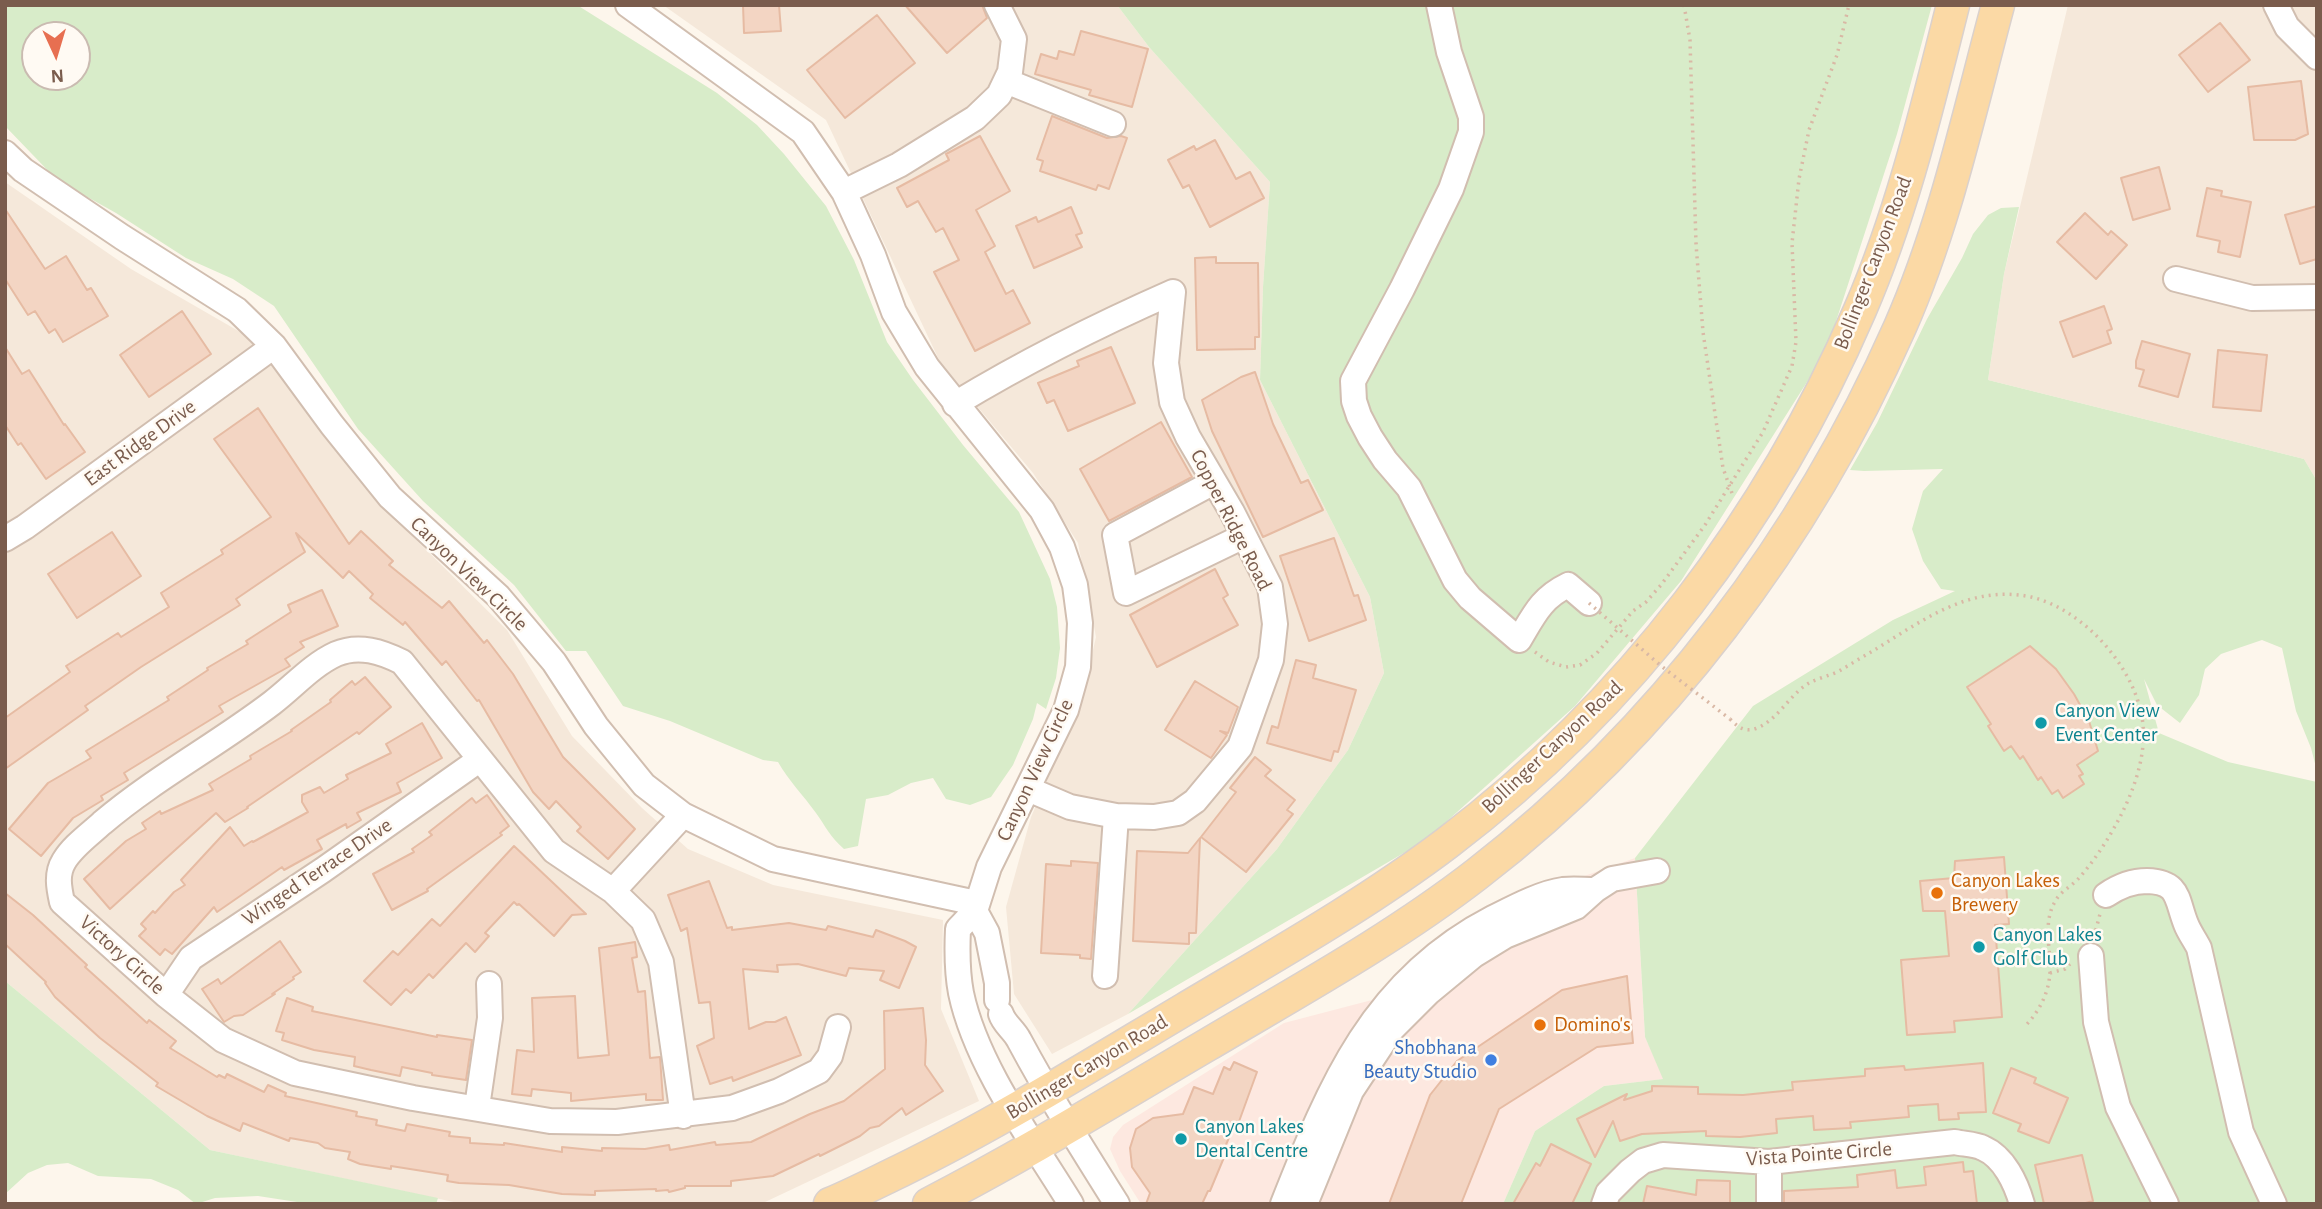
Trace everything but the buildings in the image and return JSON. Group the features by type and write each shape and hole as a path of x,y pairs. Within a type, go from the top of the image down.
{"main road":[{"name":"Bollinger Canyon Road","path":"830,1204 1014,1111 1360,904 1448,842 1536,768 1618,688 1687,605 1760,502 1815,404 1861,309 1898,208 1953,5"},
{"name":"Bollinger Canyon Road","path":"929,1204 1069,1127 1353,957 1476,875 1575,790 1648,716 1721,629 1799,520 1855,421 1901,324 1938,224 1998,5"}],"street":[{"name":"Canyon View Circle","path":"628,5 803,132 844,192 873,255 894,312 927,367 1042,510 1062,547 1075,585 1080,623 1078,667 1066,710 989,867 975,907 958,929 957,958 961,992 976,1041 1014,1111 1071,1204"},
{"path":"844,192 899,165 975,118 999,95 1010,72 1014,39 997,5"},
{"path":"1439,5 1449,52 1471,117 1471,132 1451,189 1353,381 1354,401 1370,437 1409,488 1455,580 1470,598 1519,640 1540,604 1568,584 1589,603"},
{"path":"2276,5 2287,27 2317,57"},
{"path":"1006,81 1112,124"},
{"name":"Canyon View Circle","path":"5,153 23,170 121,237 237,310 274,346 331,425 390,497 498,596 554,662 596,726 644,785 683,815 773,859 975,907"},
{"path":"2176,279 2252,298 2317,297"},
{"name":"Copper Ridge Road","path":"955,404 1014,368 1096,326 1174,292 1166,363 1172,402 1188,437 1270,587 1275,624 1271,660 1240,747 1195,801 1178,813 1154,817 1116,816 1070,807 1028,789"},
{"name":"East Ridge Drive","path":"5,539 274,346"},
{"path":"1214,482 1115,535 1126,593 1244,536"},
{"name":"Victory Circle","path":"358,649 382,652 402,662 479,760 554,851 613,891 643,920 654,941 660,962 683,1116 617,1122 550,1121 413,1098 295,1073 223,1040 166,995 62,902 58,883 63,863 74,849 132,798 272,703 313,668 338,653 358,649"},
{"name":"Winged Terrace Drive","path":"166,995 191,957 323,870 479,760"},
{"path":"613,891 683,815"},
{"path":"1105,976 1116,816"},
{"path":"1305,1204 1351,1091 1392,1029 1428,993 1474,955 1505,936 1576,908 1612,879 1657,870"},
{"path":"2106,895 2119,886 2137,881 2160,881 2170,886 2179,900 2186,923 2199,948 2241,1132 2274,1204"},
{"path":"1283,1204 1311,1133 1346,1063 1369,1024 1405,984 1448,946 1516,906 1562,890 1595,890"},
{"path":"975,907 987,933 1003,1007 1047,1091 1117,1204"},
{"path":"2091,956 2096,1022 2118,1107 2166,1204"},
{"path":"477,1107 490,1018 489,984"},
{"path":"683,1116 733,1108 779,1091 819,1071 830,1056 838,1027"},
{"name":"Vista Pointe Circle","path":"1604,1204 1608,1193 1630,1171 1643,1161 1663,1155 1769,1162 1955,1142 1984,1148 2001,1161 2022,1204"},
{"path":"1769,1162 1769,1204"}],"path":[{"path":"1685,5 1690,40 1696,244 1703,332 1723,468 1730,487"},
{"path":"1519,640 1549,662 1566,667 1580,665 1597,653 1633,611 1646,602 1661,585 1730,487 1763,432 1791,366 1796,342 1792,243 1799,179 1809,130 1837,55 1849,5"},
{"path":"1589,603 1660,665 1740,728 1747,730 1761,726 1808,684 1839,671 1915,623 1971,597 1992,594 2032,597 2074,617 2094,633 2117,658 2133,691 2143,724 2141,751 2136,780 2120,817 2087,869 2056,899 2047,928 2050,972 2040,1010 2027,1024"},
{"path":"2050,972 2065,969 2074,959 2091,956 2106,895 2087,869"}],"shaded area":[{"path":"663,5 1117,5 1149,47 1270,182 1260,380 1370,597 1384,673 1348,750 1277,849 1128,1014 1052,1054 1014,994 1006,907 1031,817 1081,702 1096,637 1078,543 1033,473 940,362 826,120"},
{"path":"2068,5 2317,5 2317,481 2304,459 1988,380 2004,274"},
{"path":"5,182 131,269 254,340 381,505 507,630 572,736 642,808 688,849 773,885 943,920 941,1009 979,1101 763,1203 463,1204 210,1150 5,981"},
{"path":"1635,858 1645,1037 1664,1079 1604,1086 1535,1131 1503,1204 1141,1204 1110,1149 1113,1137 1123,1125 1284,1023 1372,1000 1470,922 1562,884"}],"green space":[{"path":"5,5 577,5 717,93 757,125 826,206 854,260 887,342 963,445 1019,512 1050,579 1057,607 1060,648 1056,678 1046,709 1037,703 1013,765 991,797 970,805 946,799 933,778 911,783 888,795 866,799 858,846 844,849 778,762 763,760 670,721 623,706 586,651 566,651 514,585 423,501 358,429 274,306 233,279 186,258 116,213 57,180 5,126"},
{"path":"1117,5 1932,5 1897,134 1826,352 1681,581 1575,706 1426,840 1128,1014 1277,849 1348,750 1384,673 1370,597 1260,380 1270,182 1149,47"},
{"path":"2019,207 2004,274 1988,380 2304,459 2317,481 2317,771 2296,711 2282,648 2262,640 2221,654 2205,669 2199,695 2180,723 2157,705 2144,679 2159,733 2228,762 2317,782 2317,1204 1503,1204 1535,1131 1604,1086 1663,1079 1645,1037 1635,858 1753,706 1893,620 1955,591 1941,589 1923,561 1912,529 1923,491 1943,469 1850,470 1877,423 1927,319 1973,234 1988,215 2001,208"},
{"path":"5,981 210,1150 438,1198 436,1204 310,1204 258,1196 215,1198 196,1204 178,1190 151,1179 98,1176 68,1163 47,1165 28,1173 5,1194"}],"place":[{"name":"Canyon View Event Center","path":"2041,723"},
{"name":"Canyon Lakes Brewery","path":"1937,893"},
{"name":"Canyon Lakes Golf Club","path":"1979,947"},
{"name":"Domino's","path":"1540,1025"},
{"name":"Shobhana Beauty Studio","path":"1491,1060"},
{"name":"Canyon Lakes Dental Centre","path":"1181,1139"}]}
